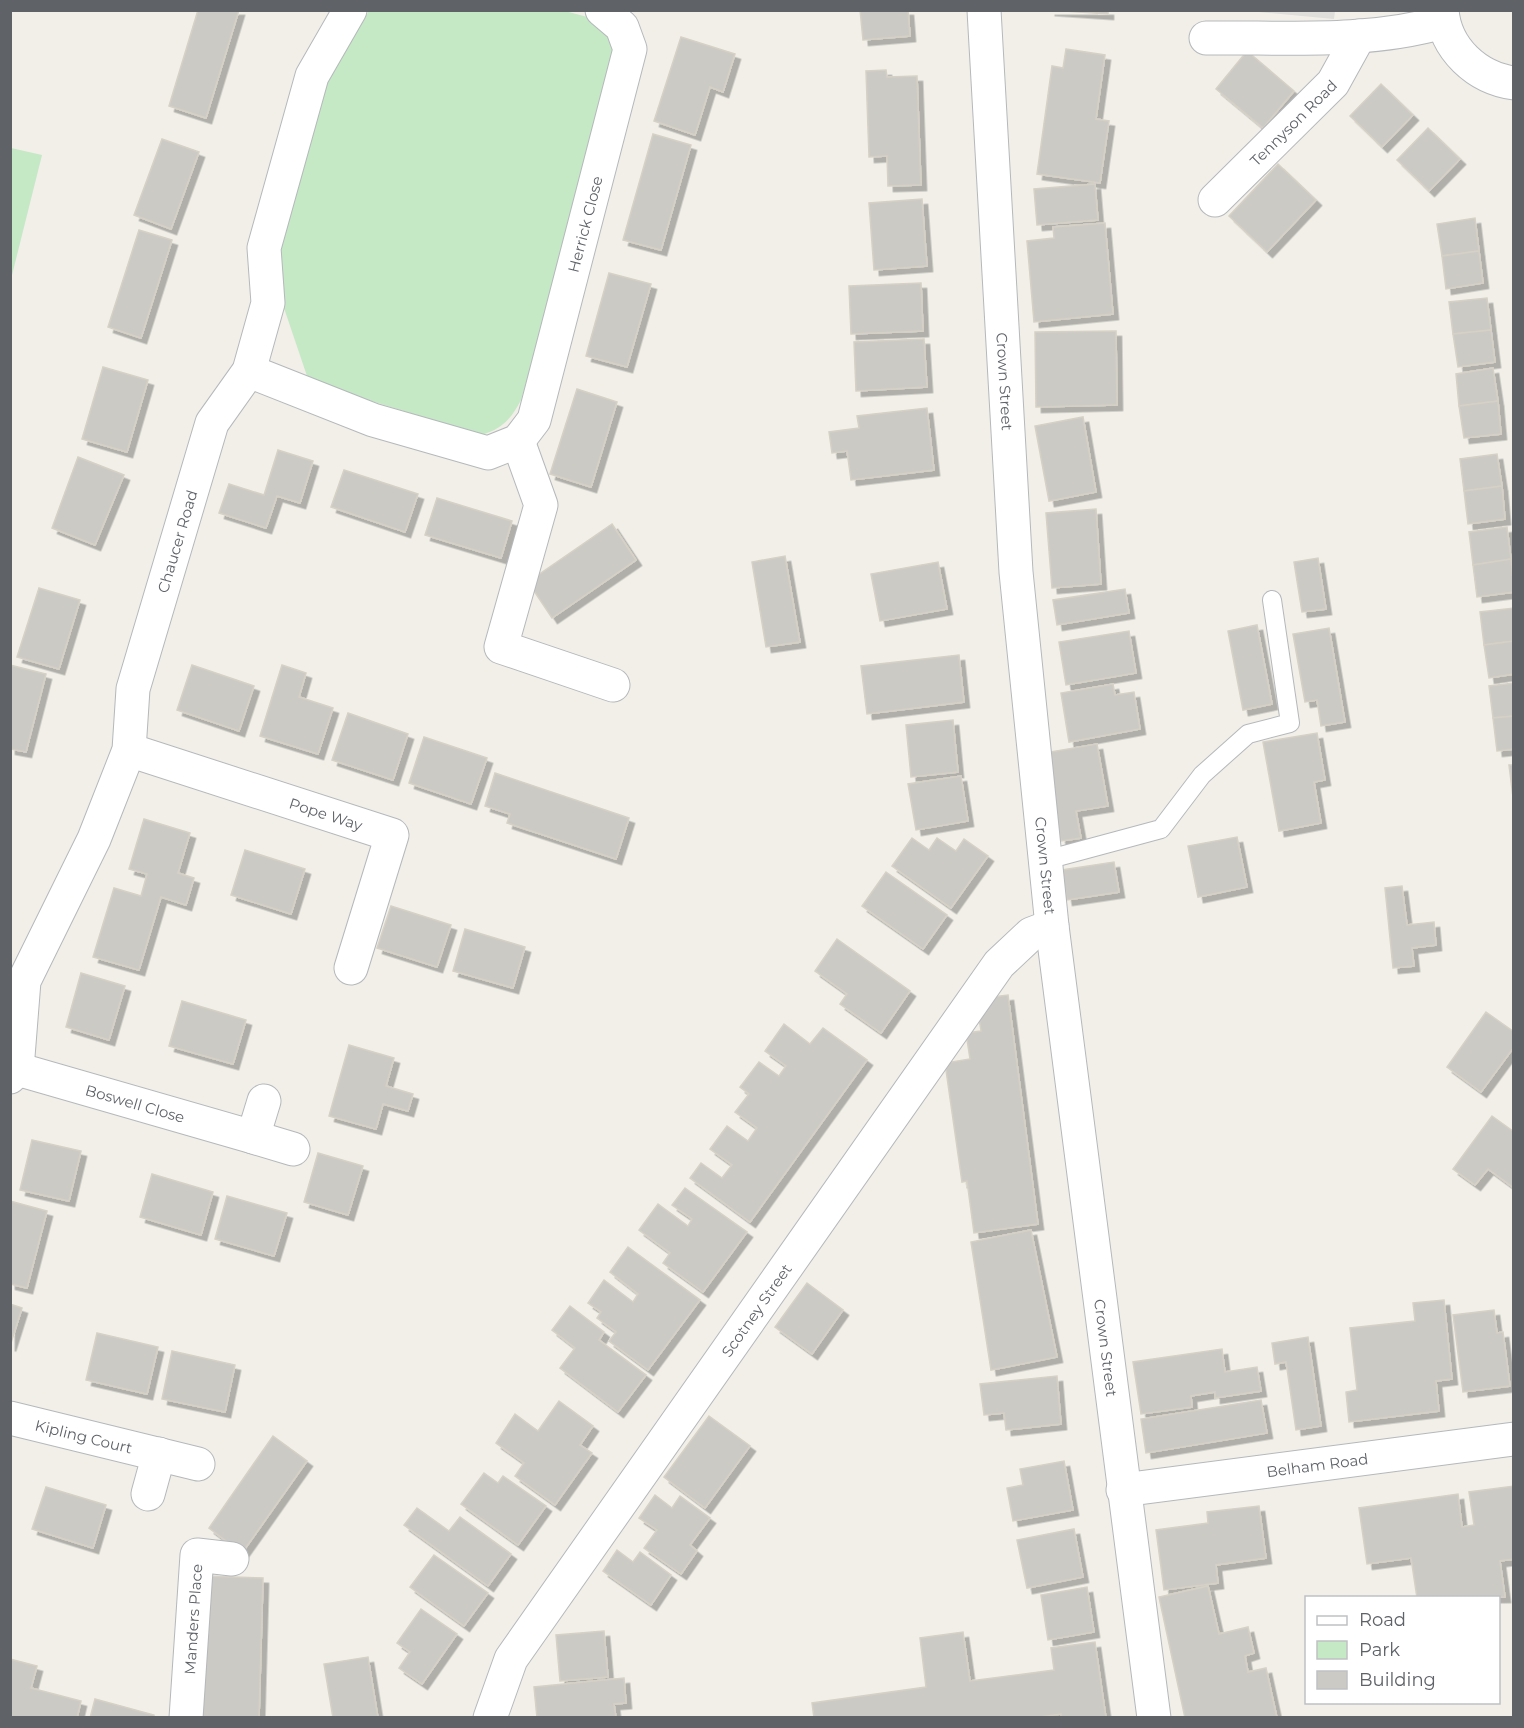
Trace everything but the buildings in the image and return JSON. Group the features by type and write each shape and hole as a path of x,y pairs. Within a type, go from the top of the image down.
{"street":[{"name":"Chaucer Road","path":"14,1073 24,981 94,839 129,750 133,689 212,423 249,371 268,303 264,249 303,106 312,76 350,10"},
{"name":"Herrick Close","path":"518,441 534,420 630,50 622,27 602,10"},
{"name":"Crown Street","path":"984,10 1016,572 1052,926 1154,1718"},
{"path":"1206,38 1359,36 1405,32 1442,16 1466,62 1513,91"},
{"name":"Tennyson Road","path":"1215,201 1333,83 1359,36"},
{"path":"249,371 373,420 488,453 518,441 541,505 501,647 613,685"},
{"name":"Pope Way","path":"129,750 392,835 351,968"},
{"name":"Scotney Street","path":"490,1718 511,1659 999,964 1031,934 1052,926"},
{"name":"Boswell Close","path":"14,1073 293,1149"},
{"path":"253,1137 264,1101"},
{"name":"Kipling Court","path":"10,1418 198,1464"},
{"name":"Belham Road","path":"1123,1490 1514,1439"},
{"path":"148,1494 159,1454"},
{"name":"Manders Place","path":"186,1718 197,1556 231,1559"}],"lane":[{"path":"1046,860 1161,829 1202,775 1248,734 1290,723 1272,600"}],"shaded area":[{"path":"1248,11 1335,11 1334,19"}],"green space":[{"path":"369,11 565,11 591,18 616,45 612,93 521,400 505,422 495,430 481,435 349,394 307,376 284,308 279,253 331,67"},
{"path":"10,148 42,155 11,279"}]}
